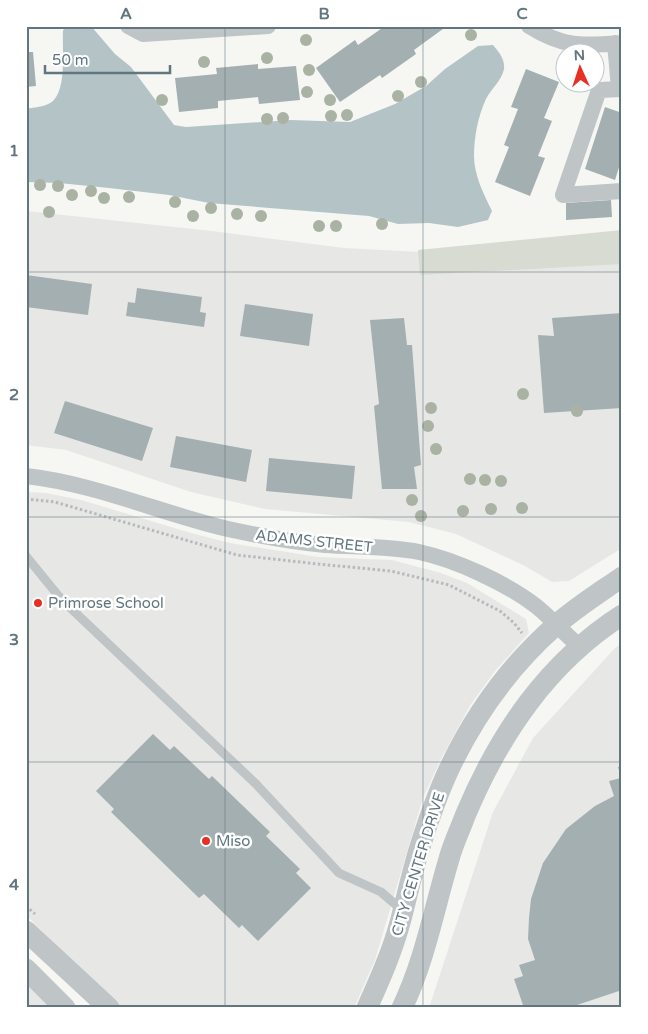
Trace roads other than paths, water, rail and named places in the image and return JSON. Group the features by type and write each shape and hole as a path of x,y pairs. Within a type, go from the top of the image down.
{"street":[{"path":"128,26 143,34 268,26"},
{"path":"529,26 554,40 568,43 586,45 618,43 620,89 599,90 563,195 622,192"},
{"name":"ADAMS STREET","path":"27,479 64,482 107,493 206,524 262,537 324,545 420,552 463,565 536,606 580,647"},
{"name":"CITY CENTER DRIVE","path":"367,1008 385,966 403,910 418,852 451,765 468,733 501,684 531,649 556,625 622,576"},
{"name":"CITY CENTER DRIVE","path":"402,1008 426,947 449,858 480,781 506,733 531,698 554,672 580,647 622,615"},
{"path":"26,931 109,1008"},
{"path":"26,969 65,1008"}],"lane":[{"path":"26,556 61,599 256,784 339,873 381,892 403,910"}],"place":[{"name":"Primrose School","path":"38,603"},
{"name":"Miso","path":"206,841"}]}
